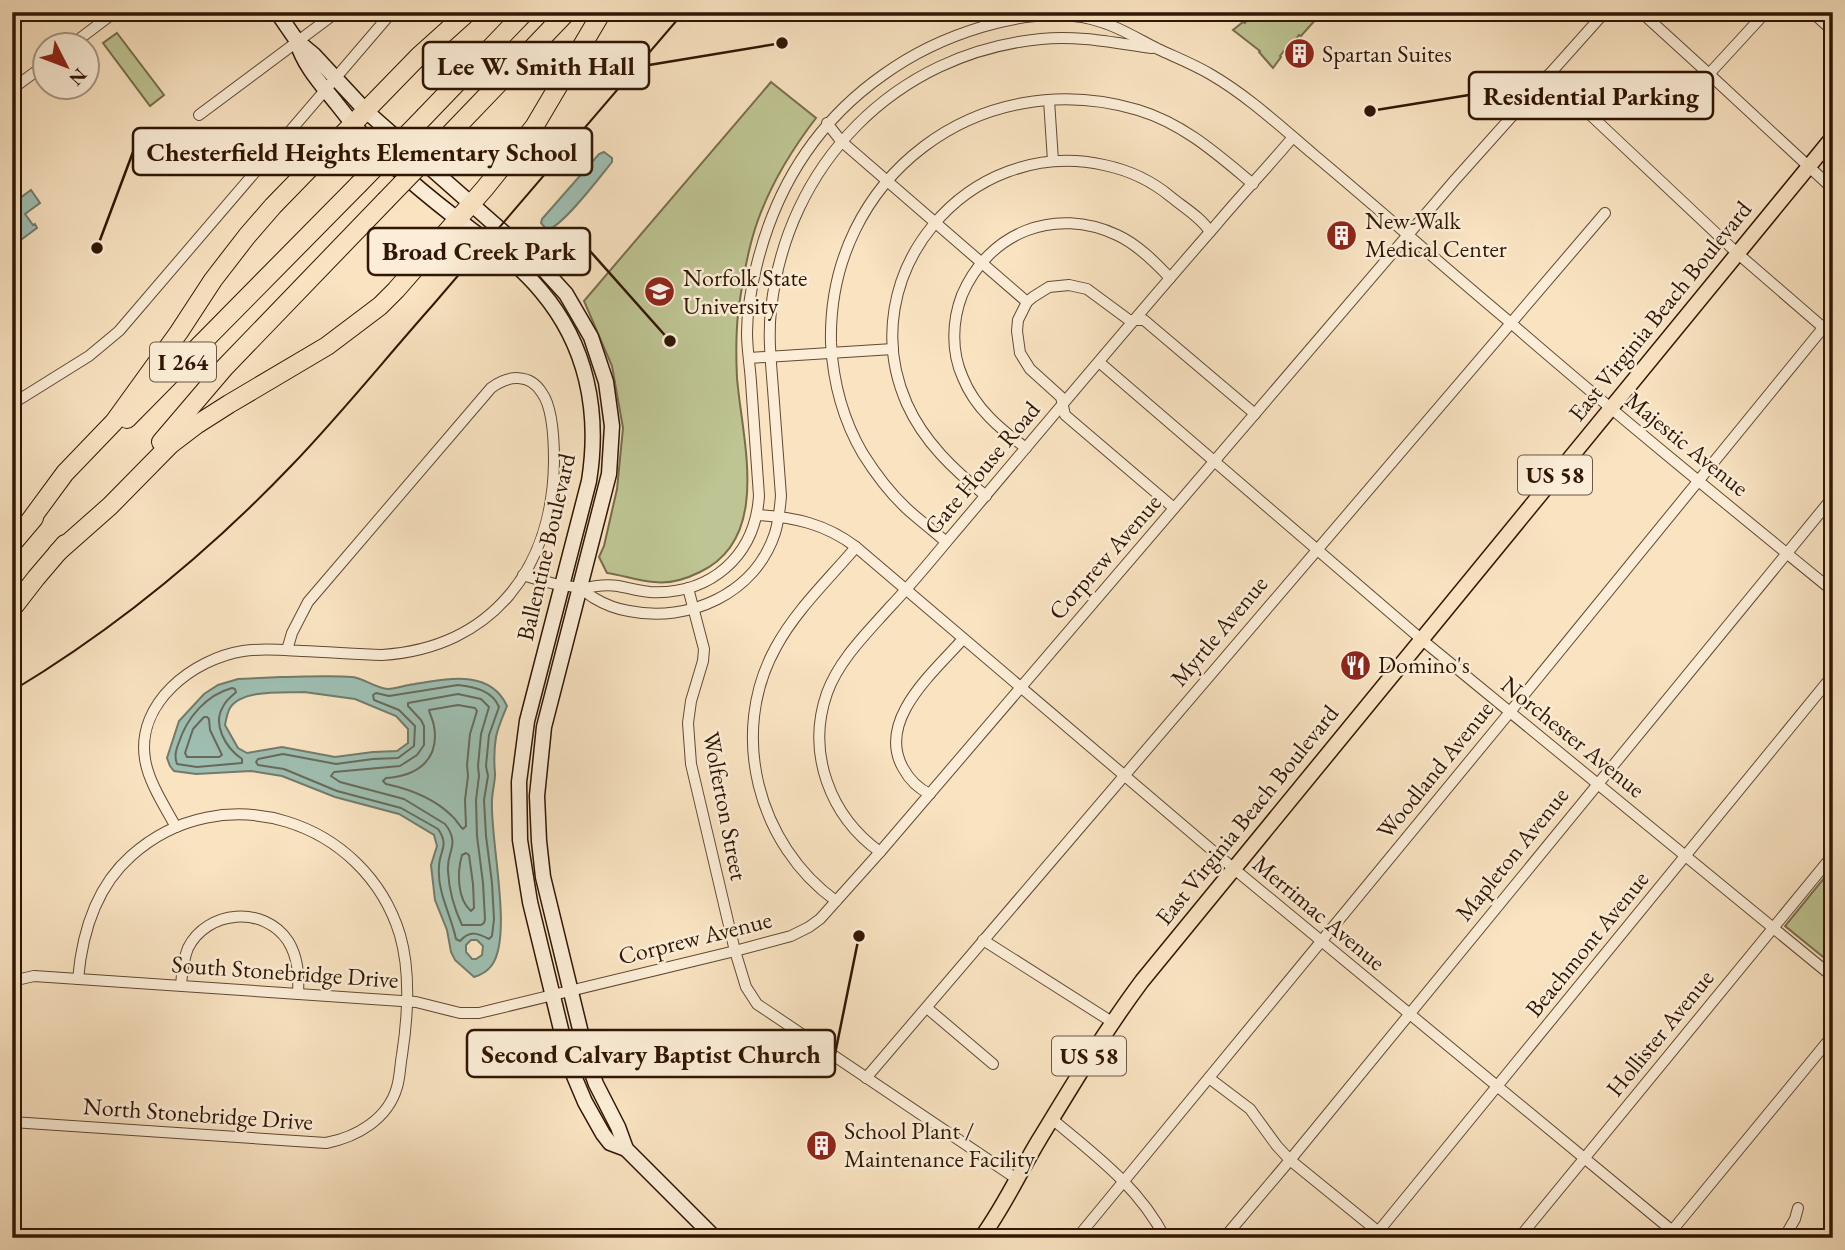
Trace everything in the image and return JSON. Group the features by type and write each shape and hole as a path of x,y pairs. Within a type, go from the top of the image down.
{"highway":[{"path":"26,526 65,473 119,415 247,236 352,125 437,39 468,12"},
{"name":"I 264","path":"12,544 74,474 525,12"},
{"name":"I 264","path":"12,609 58,552 165,438 225,367 567,12"},
{"path":"58,552 110,506 179,438 229,404 327,346 380,306 405,281 534,127 602,12"}],"main road":[{"name":"Ballentine Boulevard","path":"276,12 297,41 304,61 366,111 544,269 566,294 591,337 606,382 612,426 609,474 544,727 537,796 538,841 543,877 588,1062 626,1149"},
{"name":"Ballentine Boulevard","path":"330,84 352,125 390,162 512,261 547,299 560,316 581,359 592,408 593,458 527,721 518,806 523,866 566,1050 584,1102 610,1143 626,1149 715,1238"},
{"name":"East Virginia Beach Boulevard","path":"981,1238 995,1219 1086,1061 1142,981 1833,137"},
{"name":"East Virginia Beach Boulevard","path":"989,1238 995,1219"}],"street":[{"path":"89,32 115,12"},
{"path":"199,114 337,12"},
{"path":"12,404 89,356 119,331 392,12"},
{"name":"Corprew Avenue","path":"552,995 800,933 820,919 1408,235 1605,12"},
{"path":"1640,12 1833,189"},
{"path":"1709,74 1766,12"},
{"path":"1812,12 1833,31"},
{"path":"1040,14 1042,38"},
{"name":"Majestic Avenue","path":"758,514 747,333 749,305 761,245 769,222 788,181 816,137 851,99 892,68 925,50 960,34 1011,20 1040,14 1076,16 1109,24 1211,74 1234,90 1610,408 1833,591"},
{"path":"523,575 580,589 597,600 626,611 661,614 695,609 718,600 747,579 768,550 775,534 781,496 769,332 771,307 783,251 800,204 828,157 872,110 900,89 967,55 996,46 1042,38 1086,39 1158,49"},
{"path":"12,89 32,74"},
{"path":"1548,75 1737,253 1833,336"},
{"path":"946,542 905,508 863,454 844,413 835,377 832,353 833,304 837,282 845,256 864,214 886,181 913,154 957,125 980,114 999,108 1070,99 1106,103 1162,119 1203,142 1253,184"},
{"path":"1049,100 1053,161"},
{"path":"827,123 841,141 1027,302"},
{"name":"Gate House Road","path":"880,852 845,819 829,791 821,756 821,723 827,693 838,671 873,625 1293,138"},
{"path":"986,495 946,461 930,443 918,426 900,387 893,349 895,312 905,272 919,244 935,222 966,193 993,177 1031,164 1053,161 1092,162 1130,173 1163,190 1210,232"},
{"name":"Myrtle Avenue","path":"866,1078 1605,213"},
{"path":"1026,448 995,424 979,406 962,378 957,361 954,329 956,313 966,286 981,262 996,248 1022,232 1038,226 1072,223 1103,229 1119,236 1146,255 1170,278"},
{"path":"1174,508 1065,415 1061,397 1030,369 1020,353 1017,331 1018,320 1027,302 1049,287 1080,286 1102,298 1129,320 1144,320 1255,414"},
{"name":"Woodland Avenue","path":"1077,1238 1823,328"},
{"path":"749,358 893,349"},
{"name":"Norchester Avenue","path":"1099,362 1421,639 1833,976"},
{"path":"176,827 147,770 144,745 151,718 160,702 182,678 209,661 243,651 287,650 382,655 425,649 478,625 501,604 523,575 541,538 548,514 554,476 554,452 547,401 538,387 524,379 508,378 491,388 308,603 295,625 287,650"},
{"name":"Mapleton Avenue","path":"1224,1238 1833,497"},
{"path":"580,589 608,585 650,592 671,592 708,581 729,565 747,542 758,514"},
{"name":"Merrimac Avenue","path":"758,514 812,523 826,528 856,547 1233,868 1584,1158 1669,1234 1681,1238"},
{"path":"836,901 802,871 774,829 762,798 753,733 758,698 774,651 795,619 856,547"},
{"name":"Wolferton Street","path":"688,588 704,649 688,723 691,764 746,987 757,1004 1017,1180"},
{"path":"930,794 913,782 899,760 895,739 897,727 901,716 925,683 964,639"},
{"name":"Beachmont Avenue","path":"1379,1236 1497,1087 1833,676"},
{"name":"North Stonebridge Drive","path":"12,1122 326,1143 340,1140 369,1126 385,1110 397,1087 407,1001 404,956 394,919 373,882 344,851 313,830 256,815 217,815 176,827 146,844 131,856 110,880 97,901 83,942 78,979"},
{"name":"Hollister Avenue","path":"1519,1238 1833,855"},
{"path":"181,985 184,961 195,937 220,920 243,917 263,921 279,931 287,941 297,963 298,994"},
{"path":"984,940 1112,1022"},
{"name":"South Stonebridge Drive","path":"12,981 34,976 407,1001 470,1014 552,995"},
{"path":"927,1008 993,1064"},
{"path":"1669,1234 1833,1035"},
{"path":"1209,1078 1250,1109 1290,1160 1379,1236"},
{"path":"1052,1119 1124,1180 1153,1216 1165,1238"},
{"path":"1784,1238 1798,1208"}],"green space":[{"path":"1252,12 1320,12 1301,36 1284,51 1273,68 1260,51 1233,30 1245,23"},
{"path":"117,33 164,95 150,106 103,43"},
{"path":"771,82 816,118 769,193 754,231 745,267 738,314 736,354 747,485 745,512 737,536 722,556 700,572 684,579 654,582 607,573 599,557 617,489 623,428 612,366 584,301"},
{"path":"1833,867 1833,965 1785,926"}],"water":[{"path":"604,152 612,158 612,162 571,211 547,230 541,223 542,219 599,154"},
{"path":"31,190 40,203 25,214 37,228 18,242 12,230 12,204"},
{"path":"352,677 388,689 464,679 489,686 499,694 507,706 496,737 492,818 501,932 498,951 488,970 474,977 455,960 451,952 447,930 435,900 431,865 437,846 434,835 399,814 335,797 282,776 251,771 196,774 174,771 167,758 179,721 204,694 218,685 238,679","holes":["304,692 355,699 396,716 408,729 408,743 397,751 335,757 282,747 247,753 238,748 225,725 229,710 236,702 264,693","471,940 477,940 483,946 482,955 476,959 472,959 466,952 466,945"]}],"tram line":[{"path":"12,691 88,642 160,587 260,497 345,406 684,12"}],"place":[{"name":"Lee W. Smith Hall","path":"782,43"},
{"name":"Spartan Suites","path":"1299,54"},
{"name":"Residential Parking","path":"1370,111"},
{"name":"New-Walk Medical Center","path":"1342,235"},
{"name":"Chesterfield Heights Elementary School","path":"97,248"},
{"name":"Norfolk State University","path":"660,292"},
{"name":"Broad Creek Park","path":"670,341"},
{"name":"Domino's","path":"1355,665"},
{"name":"Second Calvary Baptist Church","path":"859,936"},
{"name":"School Plant / Maintenance Facility","path":"821,1145"}]}
